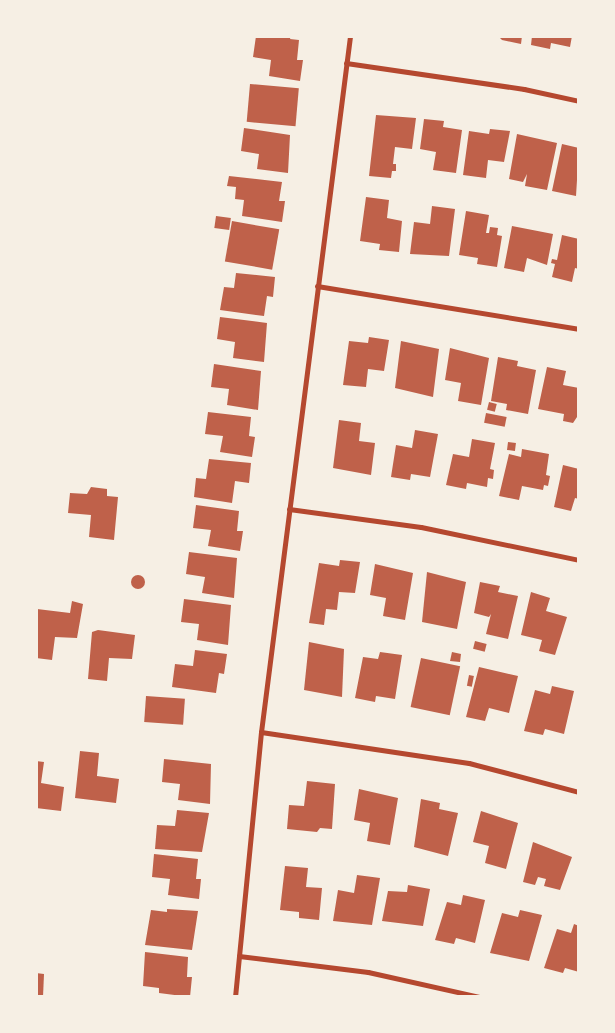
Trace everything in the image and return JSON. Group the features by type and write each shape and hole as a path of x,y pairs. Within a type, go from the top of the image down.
{"street":[{"path":"235,997 261,732 350,36"},
{"path":"346,64 524,89 579,101"},
{"path":"317,286 579,329"},
{"path":"289,509 421,527 579,560"},
{"path":"261,732 469,763 579,792"},
{"path":"239,956 368,972 480,997"}],"building":[{"path":"256,36 291,36 290,39 299,40 297,60 303,60 300,81 269,76 271,60 253,57"},
{"path":"498,36 522,36 521,44 502,40"},
{"path":"532,36 572,36 570,47 551,43 550,49 531,45"},
{"path":"250,84 299,88 296,126 247,122"},
{"path":"376,115 416,118 412,149 395,147 393,164 396,164 396,171 392,171 391,178 369,176"},
{"path":"424,119 444,121 443,127 462,130 456,173 433,170 436,152 420,149"},
{"path":"244,128 290,135 288,173 257,169 259,154 241,151"},
{"path":"490,129 510,131 504,162 488,160 486,178 463,175 469,131 489,134"},
{"path":"517,134 557,143 547,190 525,186 527,174 523,182 509,179"},
{"path":"562,144 579,148 576,196 552,191"},
{"path":"229,176 282,182 279,201 285,201 282,222 242,216 244,200 235,199 236,187 227,186"},
{"path":"366,197 389,200 387,218 402,221 399,252 379,250 380,244 360,241"},
{"path":"432,206 455,209 449,256 410,254 414,222 430,224"},
{"path":"466,211 489,215 486,233 489,233 490,227 498,228 497,235 502,236 497,267 477,264 478,258 459,255"},
{"path":"216,216 231,218 229,230 214,228"},
{"path":"232,221 279,229 272,270 225,261"},
{"path":"512,226 553,234 547,265 527,258 524,272 504,268"},
{"path":"562,235 579,239 579,269 575,268 572,282 552,277 555,264 551,263 552,259 557,260"},
{"path":"236,273 275,277 273,297 267,296 264,316 220,310 224,287 234,288"},
{"path":"220,317 267,323 264,362 233,358 235,342 217,339"},
{"path":"369,337 389,340 384,371 368,369 366,387 343,385 349,341 368,343"},
{"path":"401,341 439,349 433,397 395,388"},
{"path":"450,348 489,358 481,405 458,401 461,383 445,380"},
{"path":"498,357 518,361 517,366 536,370 528,414 506,410 507,404 491,401"},
{"path":"214,364 261,371 258,410 227,405 229,389 211,387"},
{"path":"547,367 566,371 563,385 579,388 579,414 573,423 563,421 564,414 538,409"},
{"path":"489,402 497,404 495,412 487,410"},
{"path":"208,412 251,417 249,436 255,437 252,457 220,452 223,436 205,434"},
{"path":"486,413 507,417 505,427 484,423"},
{"path":"339,420 361,423 359,441 375,443 371,475 333,468"},
{"path":"415,430 438,434 430,477 411,474 410,480 391,477 396,445 412,448"},
{"path":"472,439 495,443 490,469 494,470 493,479 488,478 487,487 467,483 466,489 446,485 453,454 469,457"},
{"path":"508,442 516,443 515,451 507,450"},
{"path":"522,449 549,454 546,475 550,476 548,486 544,485 543,490 522,486 519,500 499,496 509,454 521,457"},
{"path":"209,459 251,463 249,483 235,481 232,503 194,497 196,478 206,479"},
{"path":"563,465 579,469 579,499 575,498 571,511 554,507"},
{"path":"91,487 107,489 107,496 118,497 114,540 89,537 91,515 68,513 70,493 87,494"},
{"path":"196,505 239,511 237,531 243,531 240,551 208,546 211,530 193,528"},
{"path":"189,552 237,558 234,598 202,593 205,577 186,574"},
{"path":"340,560 360,562 355,593 339,592 337,610 326,609 324,625 309,623 319,563 339,566"},
{"path":"375,564 413,573 405,620 383,616 386,598 370,595"},
{"path":"427,572 466,582 457,629 422,622"},
{"path":"138,575 143,577 145,582 143,587 138,589 133,587 131,582 133,577"},
{"path":"480,582 500,586 498,592 518,596 508,639 486,634 491,614 489,617 474,613"},
{"path":"531,592 550,598 546,611 567,617 555,655 539,651 542,640 521,635"},
{"path":"184,599 231,605 228,645 197,640 199,624 181,622"},
{"path":"72,601 83,604 77,638 55,637 52,660 36,658 37,609 70,613"},
{"path":"98,630 135,635 132,659 109,658 107,681 88,679 92,632"},
{"path":"475,641 487,644 485,652 473,649"},
{"path":"309,642 344,649 342,697 304,690"},
{"path":"195,650 227,654 224,674 219,673 216,693 172,687 175,664 193,666"},
{"path":"380,652 402,655 395,699 376,696 375,702 355,698 363,657 378,659"},
{"path":"452,652 461,654 460,662 450,661"},
{"path":"421,658 460,666 450,715 411,707"},
{"path":"479,667 518,676 509,713 489,708 485,721 466,717"},
{"path":"469,675 474,676 472,687 467,686"},
{"path":"552,686 574,691 564,734 545,729 543,735 524,731 535,690 550,694"},
{"path":"146,696 185,699 183,725 144,722"},
{"path":"80,751 99,753 97,776 119,779 116,803 75,798"},
{"path":"164,759 211,764 210,804 178,800 180,784 162,782"},
{"path":"36,761 44,762 41,783 64,787 61,811 36,808"},
{"path":"307,781 335,784 332,829 320,828 317,832 287,829 289,805 304,806"},
{"path":"359,789 398,798 390,845 367,841 370,823 354,820"},
{"path":"421,799 440,803 439,809 458,813 448,856 414,847"},
{"path":"177,810 209,813 202,852 155,849 157,825 175,826"},
{"path":"481,811 518,823 506,869 485,863 489,846 473,842"},
{"path":"533,842 572,857 560,890 544,886 546,879 538,877 535,885 523,882"},
{"path":"154,854 198,859 196,879 201,879 199,899 168,895 170,879 152,877"},
{"path":"285,866 308,868 306,887 322,888 319,920 299,918 299,912 280,910"},
{"path":"357,875 380,878 372,925 333,921 338,890 354,893"},
{"path":"408,885 430,889 423,926 382,921 388,891 407,892"},
{"path":"463,895 485,900 475,943 456,938 454,944 435,940 447,902 461,905"},
{"path":"167,909 198,911 192,950 145,945 151,910 167,912"},
{"path":"520,910 542,915 529,961 490,953 502,913 518,917"},
{"path":"574,924 579,926 579,972 565,968 563,973 544,968 557,929 571,933"},
{"path":"145,952 188,957 187,977 192,977 190,997 159,993 159,988 143,986"},
{"path":"36,973 44,974 43,997 36,997"}]}
